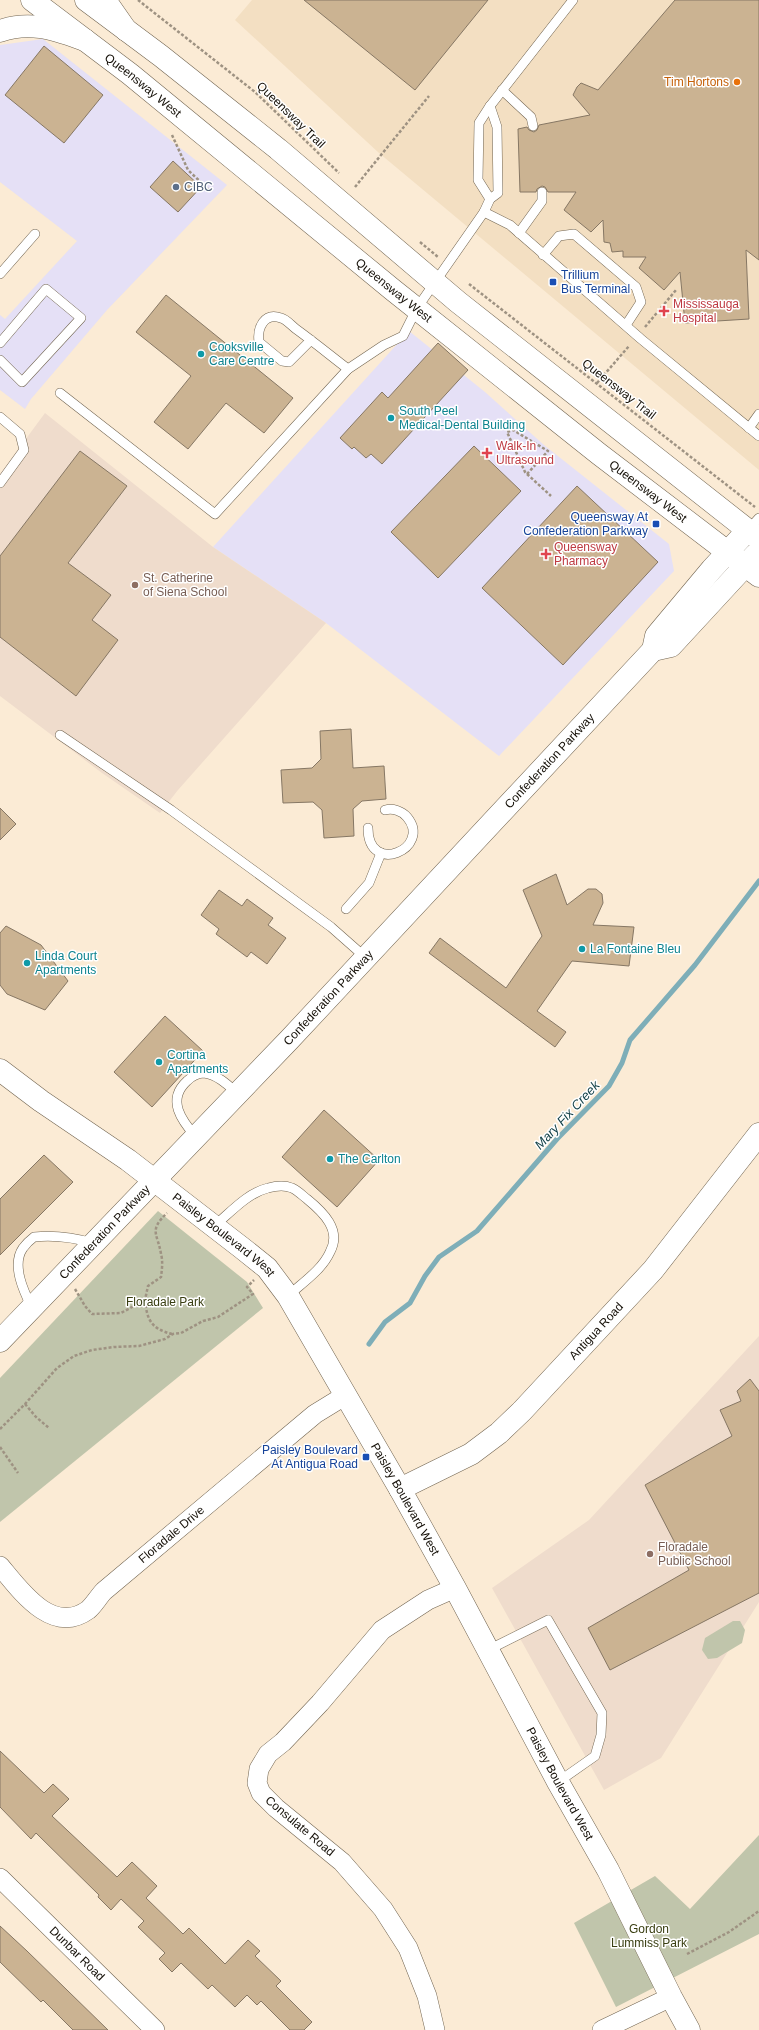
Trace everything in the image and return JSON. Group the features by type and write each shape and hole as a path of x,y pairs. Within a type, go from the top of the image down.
{"street":[{"name":"Queensway West","path":"32,0 85,40 417,308 727,553 754,564"},
{"path":"86,0 278,149 435,283 669,466 755,529"},
{"path":"105,0 126,30"},
{"path":"0,31 33,25 52,28 85,40"},
{"name":"Confederation Parkway","path":"0,1341 238,1094 653,650 656,636 727,553 755,529"},
{"path":"653,650 671,646 754,564"},
{"name":"Paisley Boulevard West","path":"0,1070 41,1101 128,1160 180,1202 267,1268 288,1296 400,1489 455,1588 558,1782 608,1870 689,2030"},
{"name":"Antigua Road","path":"400,1489 471,1454 499,1433 522,1411 653,1270 759,1134"},
{"name":"Floradale Drive","path":"0,1566 26,1598 48,1614 66,1619 88,1610 104,1591 315,1414 346,1395"},
{"name":"Consulate Road","path":"435,2030 427,1996 408,1948 383,1909 342,1862 276,1808 261,1793 257,1783 259,1769 268,1754 283,1742 320,1703 382,1630 428,1600 455,1588"},
{"name":"Dunbar Road","path":"0,1878 155,2030"},
{"path":"602,2030 671,1997"}],"lane":[{"path":"490,199 478,180 479,123 502,90 573,0"},
{"path":"502,90 531,117 533,126"},
{"path":"60,393 215,514 348,369 384,345 403,336 417,308 484,212 490,199 498,193 498,126 490,106"},
{"path":"519,233 542,202 542,192"},
{"path":"484,212 510,225 543,255 759,436"},
{"path":"0,274 35,234"},
{"path":"543,255 559,236 574,234 580,239 636,287 641,302 626,325"},
{"path":"0,343 46,290 81,318 22,382 0,360"},
{"path":"311,340 289,362 282,362 259,342 257,332 262,322 270,318 281,318 311,340 348,369"},
{"path":"749,428 759,414"},
{"path":"0,483 24,450 20,434 1,418"},
{"path":"60,735 184,819 331,926 365,957"},
{"path":"368,828 370,843 381,853 396,854 403,851 408,846 413,832 412,825 403,813 396,810 385,810"},
{"path":"346,909 369,883 381,853"},
{"path":"196,1137 178,1114 177,1095 186,1082 196,1074 203,1073 218,1078 238,1094"},
{"path":"214,1227 245,1199 269,1188 282,1186 293,1188 322,1211 332,1227 335,1240 330,1253 322,1264 288,1296"},
{"path":"32,1308 23,1290 18,1269 22,1249 34,1237 50,1235 74,1238 93,1243"},
{"path":"488,1650 548,1620 602,1713 601,1735 595,1756 558,1782"}],"path":[{"name":"Queensway Trail","path":"138,0 254,92 340,174"},
{"path":"355,188 429,96"},
{"path":"172,135 188,170 208,190"},
{"path":"350,183 360,192"},
{"path":"416,240 428,248"},
{"name":"Queensway Trail","path":"468,283 759,511"},
{"path":"527,474 548,451 512,430 507,432 525,472 527,474 551,496"},
{"path":"180,1202 159,1221 157,1225 156,1239 161,1253 161,1277 148,1286 145,1300 150,1323 160,1331 173,1334 181,1333 203,1321 218,1317 254,1294 247,1287 267,1268"},
{"path":"66,1273 85,1306 92,1314 122,1313 145,1300"},
{"path":"0,1429 25,1404 56,1368 74,1356 92,1350 138,1346 166,1339 173,1334"},
{"path":"25,1404 36,1417 49,1428"},
{"path":"0,1447 18,1473"},
{"path":"687,1954 729,1932 759,1911"}],"shaded area":[{"name":"Mississauga Hospital","path":"252,0 759,0 759,470 379,153 235,20"},
{"path":"43,39 227,185 107,310 31,399 25,409 0,390 0,315 5,319 77,241 0,182 0,45"},
{"path":"409,331 485,392 544,445 669,544 674,571 499,756 326,623 213,547"},
{"name":"St. Catherine of Siena School","path":"45,413 213,547 326,623 178,790 160,813 102,773 0,696 0,474"},
{"name":"Floradale Public School","path":"759,1336 759,1602 661,1758 604,1790 492,1588 589,1520"}],"green space":[{"name":"Floradale Park","path":"158,1211 247,1282 263,1308 0,1522 0,1378"},
{"path":"733,1621 740,1621 745,1630 742,1643 717,1658 708,1659 702,1650 705,1638"},
{"name":"Gordon Lummiss Park","path":"759,1835 759,1934 616,2007 574,1923 655,1876 690,1909"}],"building":[{"path":"304,0 488,0 415,90"},
{"path":"675,0 759,0 759,260 746,250 749,319 685,323 680,272 664,290 639,268 646,257 623,257 623,251 612,252 610,243 604,242 603,220 591,232 564,210 576,192 548,192 545,187 542,186 537,189 536,192 520,192 518,129 527,127 529,130 534,132 537,130 539,125 590,115 573,95 577,87 581,83 598,90"},
{"path":"44,46 103,95 64,143 5,95"},
{"name":"CIBC","path":"173,161 201,187 178,212 150,187"},
{"name":"Cooksville Care Centre","path":"166,295 293,398 264,433 226,403 188,449 154,422 191,376 136,332"},
{"name":"South Peel Medical-Dental Building","path":"438,343 468,370 382,464 371,454 366,458 354,447 352,449 340,438 382,392 388,398"},
{"path":"474,446 521,491 438,578 391,532"},
{"path":"80,451 127,486 68,563 111,595 92,620 118,640 76,696 0,637 0,556"},
{"path":"577,486 658,562 563,665 482,588"},
{"path":"351,729 353,768 384,766 386,799 362,801 353,809 354,836 324,838 322,810 313,802 283,803 281,770 312,768 321,759 320,731"},
{"path":"0,808 16,824 0,840"},
{"name":"La Fontaine Bleu","path":"556,874 567,905 588,889 596,889 602,894 603,903 593,925 634,927 629,966 572,961 537,1011 566,1032 555,1047 429,953 440,938 506,988 542,936 523,890"},
{"path":"219,890 242,906 247,899 273,918 268,925 286,938 267,964 251,952 247,957 216,934 219,929 201,915"},
{"name":"Linda Court Apartments","path":"6,926 41,945 68,981 45,1010 7,994 0,985 0,933"},
{"name":"Cortina Apartments","path":"165,1016 203,1051 152,1107 114,1072"},
{"name":"The Carlton","path":"324,1110 379,1160 337,1207 282,1157"},
{"path":"44,1155 73,1182 0,1255 0,1199"},
{"path":"750,1379 759,1391 759,1593 610,1670 588,1628 689,1570 645,1485 732,1436 720,1410 741,1401 737,1391"},
{"path":"0,1751 44,1793 53,1784 69,1799 52,1816 117,1877 132,1862 157,1886 146,1898 183,1934 189,1928 225,1964 248,1940 260,1951 255,1956 281,1981 276,1986 312,2022 304,2030 290,2030 261,2001 257,2005 247,1995 235,2007 212,1985 208,1989 181,1963 172,1972 159,1959 165,1953 138,1927 144,1921 121,1899 111,1910 98,1897 99,1895 36,1833 31,1839 0,1807"},
{"path":"0,1926 108,2030 73,2030 43,2000 41,2002 0,1962"}],"waterway":[{"name":"Mary Fix Creek","path":"369,1344 385,1322 410,1303 425,1276 439,1257 477,1231 557,1139 609,1086 622,1063 630,1040 695,965 759,881"}],"place":[{"name":"Tim Hortons","path":"737,82"},
{"name":"CIBC","path":"176,187"},
{"name":"Trillium Bus Terminal","path":"553,282"},
{"name":"Mississauga Hospital","path":"664,311"},
{"name":"Cooksville Care Centre","path":"201,354"},
{"name":"South Peel Medical-Dental Building","path":"391,418"},
{"name":"Walk-In Ultrasound","path":"487,453"},
{"name":"Queensway At Confederation Parkway","path":"656,524"},
{"name":"Queensway Pharmacy","path":"546,554"},
{"name":"St. Catherine of Siena School","path":"135,585"},
{"name":"La Fontaine Bleu","path":"582,949"},
{"name":"Linda Court Apartments","path":"27,963"},
{"name":"Cortina Apartments","path":"159,1062"},
{"name":"The Carlton","path":"330,1159"},
{"name":"Paisley Boulevard At Antigua Road","path":"366,1457"},
{"name":"Floradale Public School","path":"650,1554"}]}
